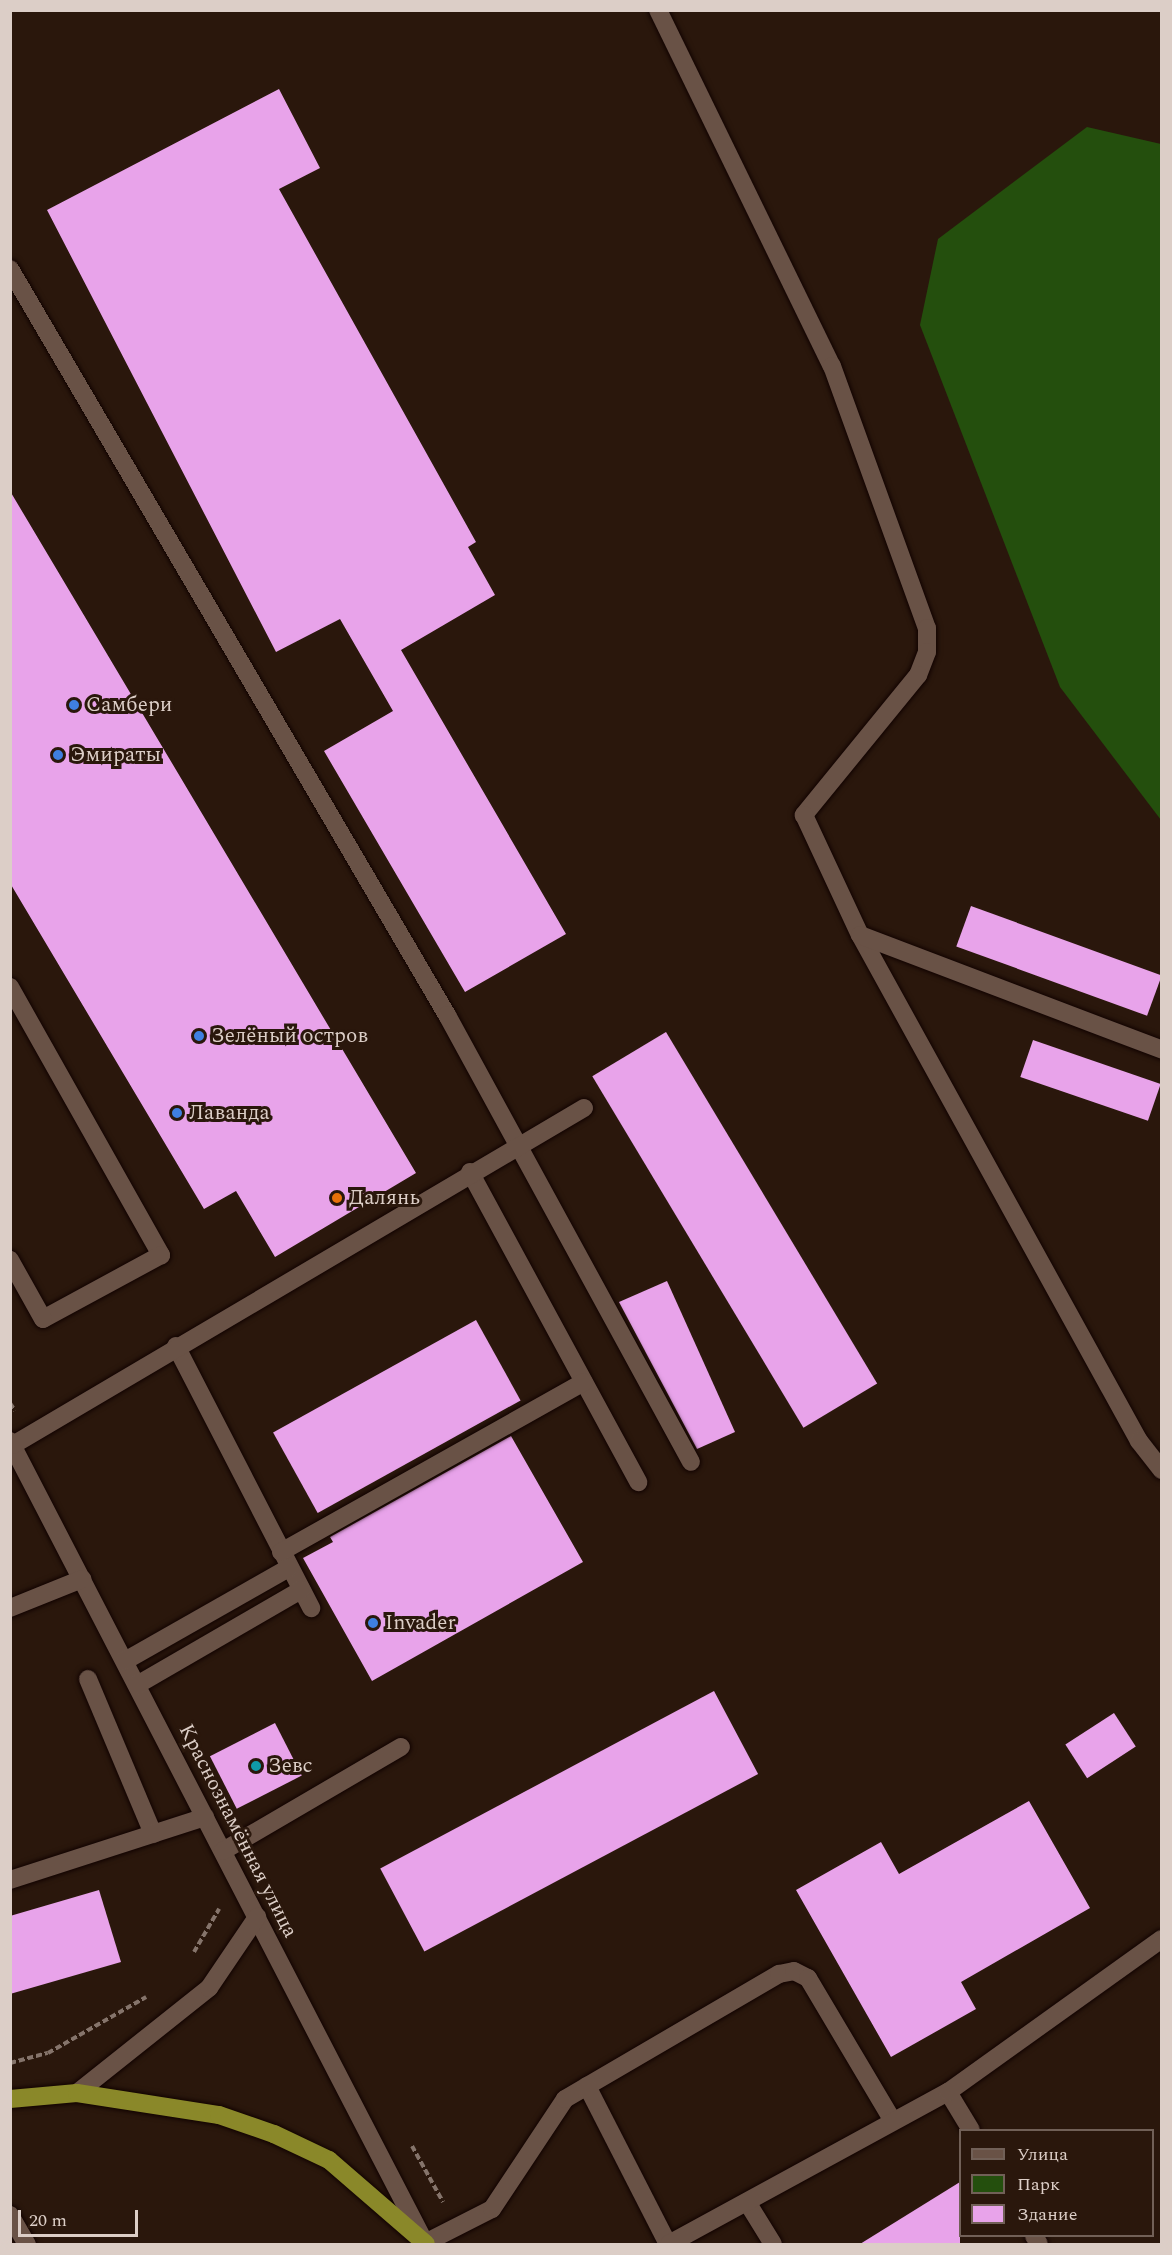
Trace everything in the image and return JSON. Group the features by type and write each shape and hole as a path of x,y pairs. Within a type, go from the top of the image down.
{"highway":[{"path":"10,2099 77,2093 219,2115 329,2160 426,2244"}],"street":[{"path":"658,10 832,366 927,628 927,652 918,675 804,815 860,935 1139,1441 1161,1470"},
{"path":"10,269 518,1143 691,1462"},
{"path":"860,935 1161,1050"},
{"path":"10,987 161,1255 43,1319 10,1260"},
{"path":"12,1443 518,1143 584,1108"},
{"path":"470,1172 638,1482"},
{"path":"176,1346 310,1608"},
{"path":"125,1661 285,1560 584,1382"},
{"name":"Краснознамённая улица","path":"12,1443 426,2244"},
{"path":"10,1608 82,1578"},
{"path":"137,1685 301,1590"},
{"path":"88,1680 153,1834"},
{"path":"223,1851 401,1747"},
{"path":"10,1880 205,1817"},
{"path":"77,2093 209,1988 257,1917"},
{"path":"587,2086 669,2244 948,2092 1161,1939"},
{"path":"426,2244 492,2209 565,2099 779,1974 794,1971 818,1993 892,2121"},
{"path":"948,2092 970,2129"},
{"path":"747,2202 773,2244"},
{"path":"10,2215 27,2244"}],"path":[{"path":"190,1959 224,1901"},
{"path":"10,2062 48,2053 158,1989"}],"green space":[{"path":"1087,127 1161,144 1161,820 1060,687 920,325 938,239"}],"building":[{"path":"279,89 320,168 279,189 476,542 468,547 495,595 401,650 566,934 465,992 324,751 393,711 340,619 276,652 47,210"},
{"name":"Самбери","path":"10,491 416,1173 275,1257 236,1191 204,1209 10,883"},
{"path":"971,906 1162,975 1147,1016 956,946"},
{"path":"666,1032 877,1383 803,1428 592,1076"},
{"path":"1033,1040 1161,1084 1148,1121 1020,1077"},
{"path":"667,1281 735,1432 697,1449 619,1302"},
{"path":"476,1320 521,1400 318,1513 273,1432"},
{"path":"511,1436 583,1562 372,1681 303,1558 333,1542 330,1537"},
{"path":"714,1691 758,1774 424,1951 380,1868"},
{"path":"1114,1713 1136,1747 1087,1778 1065,1745"},
{"name":"Зевс","path":"275,1723 302,1776 237,1809 210,1756"},
{"path":"1029,1801 1090,1908 961,1982 976,2009 891,2057 796,1890 881,1842 899,1874"},
{"path":"99,1890 121,1962 10,1994 10,1916"},
{"path":"959,2183 960,2244 860,2244"}],"place":[{"name":"Самбери","path":"74,705"},
{"name":"Эмираты","path":"58,755"},
{"name":"Зелёный остров","path":"199,1036"},
{"name":"Лаванда","path":"177,1113"},
{"name":"Далянь","path":"337,1198"},
{"name":"Invader","path":"373,1623"},
{"name":"Зевс","path":"256,1766"}]}
